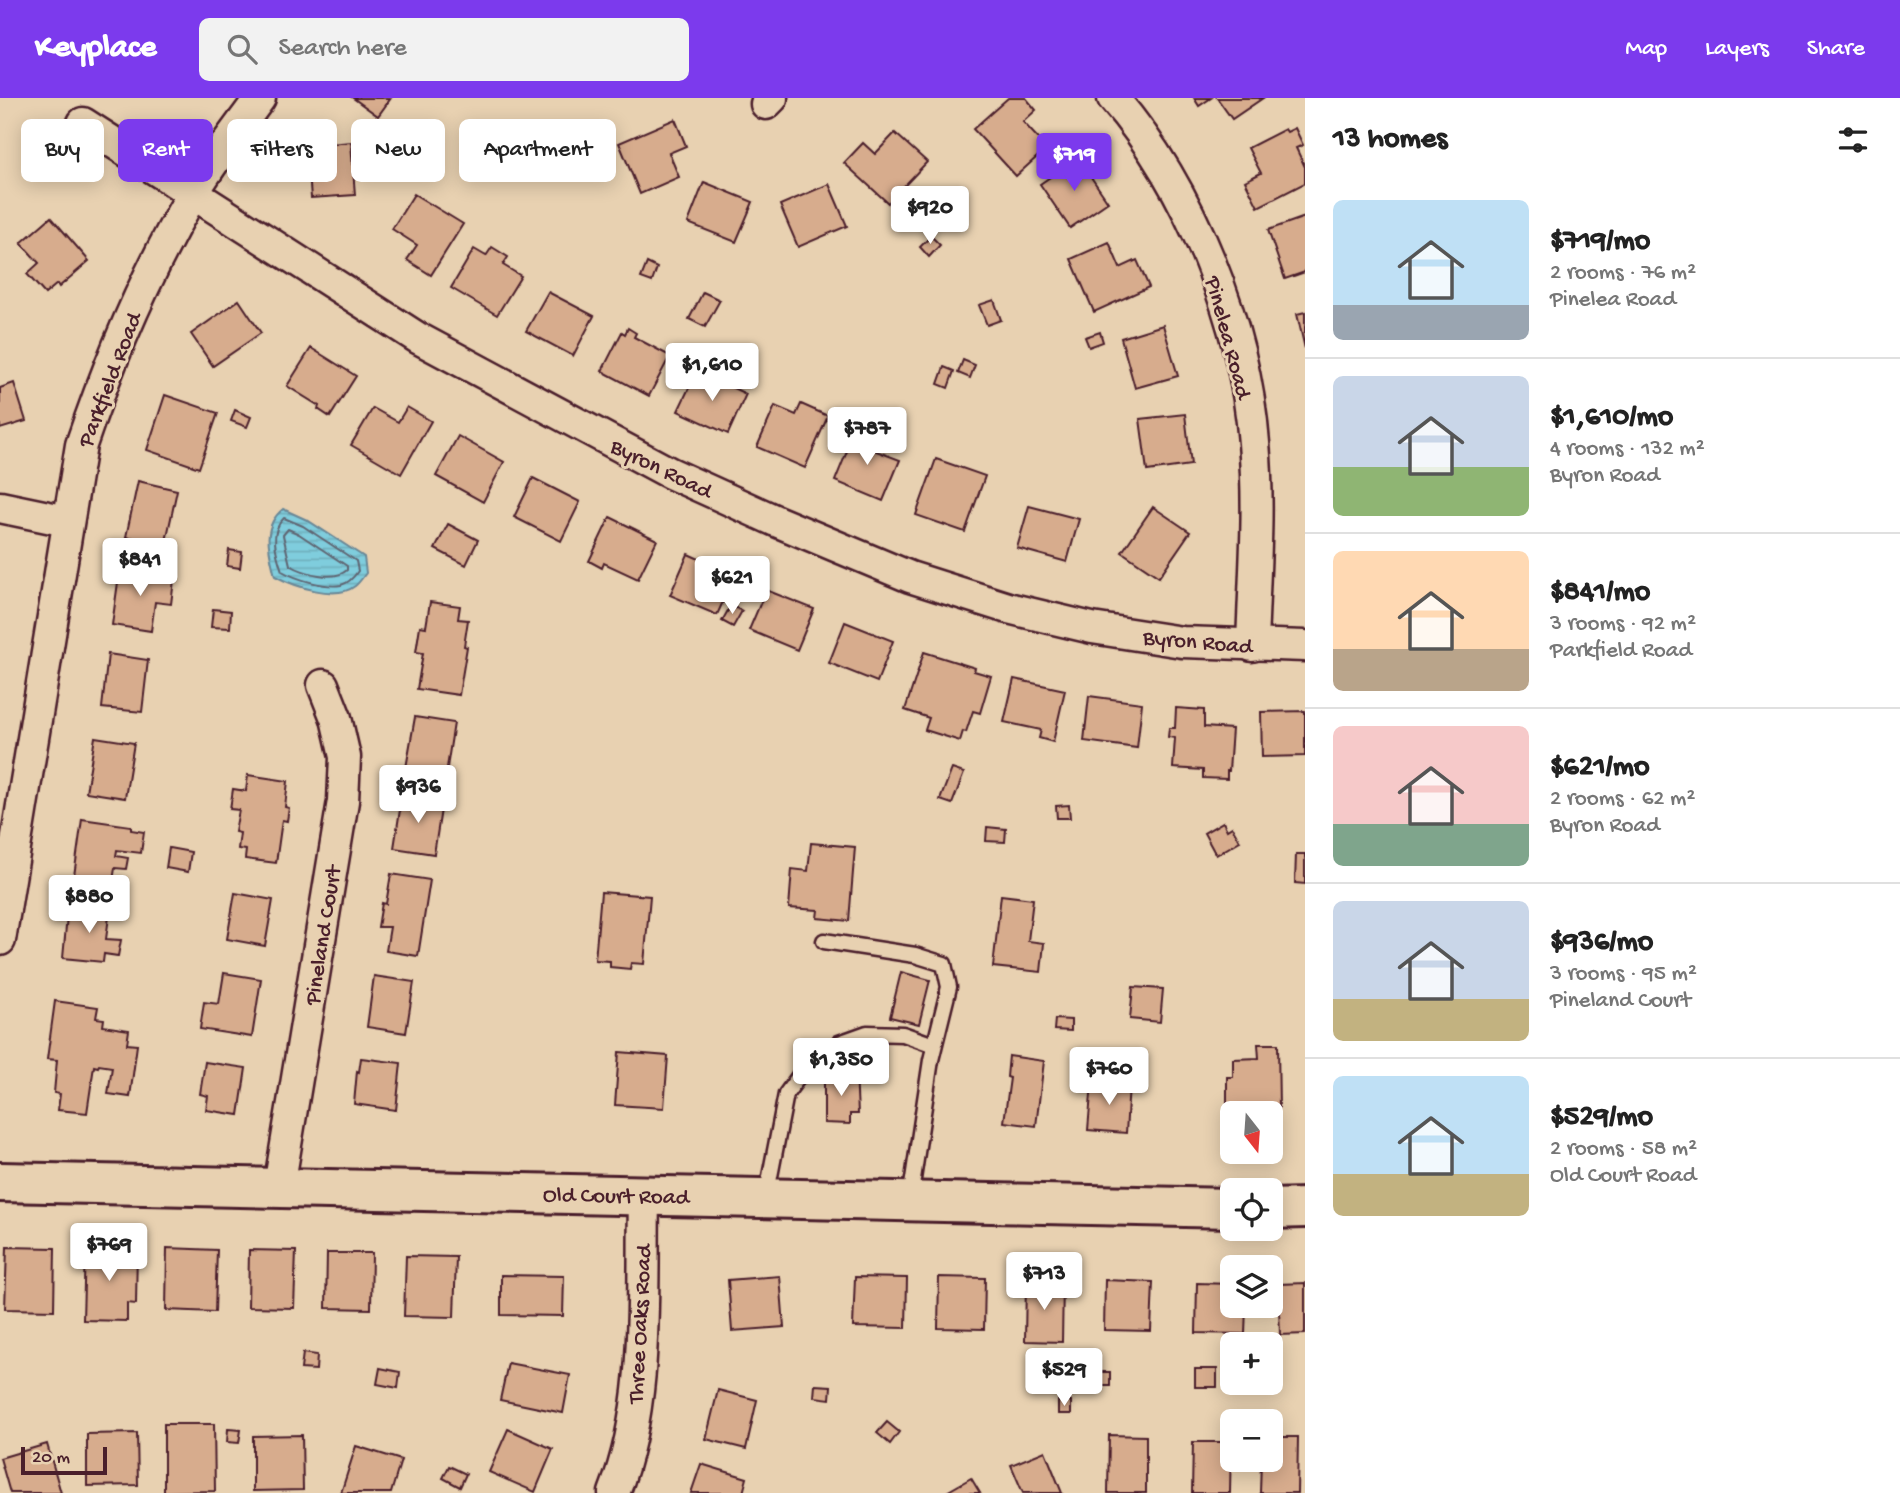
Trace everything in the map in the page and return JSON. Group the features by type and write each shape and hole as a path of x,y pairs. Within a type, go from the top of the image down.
{"main road":[{"name":"Old Court Road","path":"0,1182 1220,1208"},
{"path":"1283,1209 1305,1208"}],"street":[{"name":"Parkfield Road","path":"0,940 81,445 102,382 156,264 193,193 260,98"},
{"name":"Pinelea Road","path":"1113,98 1126,112 1165,170 1198,235 1224,298 1242,364 1254,442 1257,505 1252,646"},
{"name":"Byron Road","path":"104,136 418,338 670,473 776,521 910,577 1008,608 1092,628 1182,642 1305,646"},
{"path":"0,507 67,521"},
{"name":"Pineland Court","path":"279,1188 343,801 345,757 336,718 323,685"},
{"name":"Three Oaks Road","path":"614,1493 632,1425 641,1358 644,1195"}],"lane":[{"path":"824,941 915,955 944,964 949,987 934,1045 910,1200"},
{"path":"766,1197 786,1094 802,1072 839,1043 867,1033 903,1034 934,1045"}],"water":[{"path":"283,509 307,520 364,557 366,573 356,585 347,590 326,592 304,588 275,576 268,540 272,524"}],"building":[{"path":"353,98 391,98 378,116"},
{"path":"1008,98 1026,98 1036,110 1023,122 1047,148 1016,176 973,129"},
{"path":"1194,98 1211,98 1199,106"},
{"path":"1217,98 1263,98 1232,119"},
{"path":"675,119 686,146 669,153 679,177 640,194 619,143"},
{"path":"1295,128 1303,145 1296,148 1305,167 1305,183 1258,207 1245,181 1261,173 1248,148 1285,129 1287,132"},
{"path":"895,133 927,162 888,203 844,163 863,143 875,154"},
{"path":"351,142 351,182 354,182 355,195 311,198 310,182 337,182 337,143"},
{"path":"1078,158 1108,202 1070,228 1040,184"},
{"path":"704,182 753,202 736,242 688,223"},
{"path":"829,184 847,226 798,247 780,205"},
{"path":"414,194 463,224 431,275 407,260 417,245 392,229"},
{"path":"51,217 89,261 59,287 57,284 45,294 27,274 39,263 21,243"},
{"path":"1305,217 1305,272 1285,279 1268,230"},
{"path":"931,236 940,245 929,257 920,247"},
{"path":"1109,242 1120,268 1137,260 1149,287 1094,312 1071,259"},
{"path":"492,247 508,257 503,265 521,276 497,315 451,288 474,249 486,256"},
{"path":"647,263 657,268 652,282 641,278"},
{"path":"548,292 594,316 573,356 526,331"},
{"path":"703,292 720,300 705,327 689,319"},
{"path":"239,300 261,333 213,366 191,334"},
{"path":"994,300 1001,320 987,325 979,305"},
{"path":"1305,312 1305,349 1297,314"},
{"path":"1163,325 1178,376 1135,388 1121,338"},
{"path":"628,328 636,333 634,337 670,356 649,396 602,371 622,332 625,334"},
{"path":"1100,332 1103,342 1089,347 1085,337"},
{"path":"311,348 356,376 330,417 318,409 319,406 287,386"},
{"path":"963,360 975,365 970,378 958,373"},
{"path":"944,367 954,371 948,388 938,384"},
{"path":"697,371 746,394 728,434 678,411"},
{"path":"14,383 26,421 0,429 0,388"},
{"path":"165,395 218,413 199,468 147,450"},
{"path":"801,404 828,416 805,468 757,447 775,406 796,415"},
{"path":"407,407 431,421 401,474 351,445 373,408 398,422"},
{"path":"235,410 251,417 247,427 231,421"},
{"path":"1185,414 1191,465 1147,471 1140,419"},
{"path":"856,429 881,439 876,451 900,460 883,501 835,481"},
{"path":"458,436 504,462 483,502 436,476"},
{"path":"936,459 985,476 965,532 916,515"},
{"path":"533,478 580,502 561,541 514,517"},
{"path":"138,481 177,490 165,546 126,537"},
{"path":"1029,506 1079,519 1067,562 1017,548"},
{"path":"1153,507 1190,532 1159,577 1122,552"},
{"path":"610,517 657,540 638,579 604,563 602,568 589,561"},
{"path":"448,524 478,540 466,565 435,549"},
{"path":"229,550 242,552 240,568 227,566"},
{"path":"688,554 735,575 717,615 670,595"},
{"path":"120,568 160,574 160,578 174,580 171,604 155,602 151,631 112,625"},
{"path":"766,590 814,609 797,650 749,630"},
{"path":"430,602 460,606 458,619 468,620 464,646 467,647 459,695 417,689 423,653 416,652 420,626 426,627"},
{"path":"731,605 742,611 733,627 722,621"},
{"path":"213,609 231,611 230,628 211,627"},
{"path":"845,622 893,641 877,682 829,663"},
{"path":"924,652 975,668 974,671 991,676 980,713 973,711 960,741 925,730 929,718 905,710"},
{"path":"108,654 148,660 142,712 102,708"},
{"path":"1014,679 1065,690 1053,742 1039,738 1041,730 1004,722"},
{"path":"1089,696 1142,703 1137,748 1084,741"},
{"path":"1176,708 1204,710 1204,727 1232,729 1227,779 1203,778 1203,770 1173,768 1175,738 1168,737 1169,728 1175,728"},
{"path":"1305,711 1305,756 1262,757 1261,712"},
{"path":"415,717 454,723 446,774 406,768"},
{"path":"95,737 134,743 125,798 86,792"},
{"path":"952,769 964,773 952,804 940,800"},
{"path":"248,775 288,781 285,807 289,808 287,821 282,820 276,863 245,859 246,850 238,849 240,833 235,832 239,810 230,809 233,789 246,791"},
{"path":"402,797 442,803 434,854 394,848"},
{"path":"1069,805 1070,818 1057,818 1056,806"},
{"path":"82,819 131,826 131,830 144,832 141,853 117,850 116,856 128,858 126,869 115,868 113,881 74,876"},
{"path":"1223,822 1227,830 1232,827 1240,841 1216,855 1204,833"},
{"path":"987,827 1006,829 1005,842 986,841"},
{"path":"811,843 855,847 849,921 817,918 818,910 789,908 792,869 808,871"},
{"path":"169,848 191,852 188,872 166,868"},
{"path":"1296,854 1305,854 1305,884 1295,883"},
{"path":"391,874 430,880 418,956 386,951 390,927 378,927 382,903 386,904"},
{"path":"601,892 650,896 644,964 631,963 630,969 610,967 610,961 595,960"},
{"path":"235,893 273,900 265,946 227,939"},
{"path":"1001,895 1033,899 1028,941 1044,943 1041,972 993,967"},
{"path":"68,905 110,909 106,939 121,940 118,956 104,954 103,962 63,958"},
{"path":"901,972 930,980 919,1024 890,1017"},
{"path":"224,973 261,979 252,1037 200,1029 204,1002 219,1004"},
{"path":"374,976 414,982 406,1033 367,1027"},
{"path":"1133,987 1163,989 1160,1022 1130,1019"},
{"path":"55,1001 98,1007 96,1018 104,1019 103,1026 129,1030 127,1044 137,1045 130,1097 108,1094 112,1067 99,1065 94,1066 87,1113 58,1110 60,1094 54,1093 57,1060 47,1059"},
{"path":"1055,1019 1071,1020 1071,1031 1054,1030"},
{"path":"1258,1044 1278,1044 1279,1101 1227,1101 1227,1077 1233,1077 1233,1059 1259,1058"},
{"path":"619,1052 668,1056 664,1108 615,1105"},
{"path":"1009,1056 1044,1061 1036,1126 1004,1122 1010,1078 1007,1077"},
{"path":"361,1058 401,1063 396,1110 354,1104"},
{"path":"205,1062 246,1068 239,1115 206,1110 208,1096 200,1094"},
{"path":"842,1070 856,1071 858,1114 850,1114 850,1124 824,1123 824,1078 842,1078"},
{"path":"1092,1082 1129,1084 1126,1133 1088,1130"},
{"path":"7,1247 55,1248 54,1310 5,1309"},
{"path":"85,1247 137,1248 136,1304 127,1303 127,1321 83,1320"},
{"path":"167,1248 217,1250 215,1312 166,1310"},
{"path":"249,1250 296,1251 294,1308 248,1307"},
{"path":"327,1253 372,1253 371,1309 326,1308"},
{"path":"406,1256 456,1257 454,1317 404,1316"},
{"path":"501,1275 564,1276 563,1316 501,1315"},
{"path":"780,1276 784,1327 732,1331 728,1280"},
{"path":"855,1277 907,1278 906,1328 853,1327"},
{"path":"939,1277 985,1278 984,1329 938,1328"},
{"path":"1105,1280 1153,1282 1151,1331 1104,1330"},
{"path":"1026,1281 1063,1282 1062,1342 1025,1341"},
{"path":"1197,1283 1220,1284 1220,1318 1246,1318 1245,1332 1196,1333"},
{"path":"1305,1283 1305,1334 1283,1335 1283,1332 1280,1332 1279,1318 1283,1318 1283,1284"},
{"path":"303,1353 317,1355 316,1370 301,1369"},
{"path":"508,1363 570,1375 563,1413 500,1400"},
{"path":"380,1368 400,1372 398,1388 377,1384"},
{"path":"1195,1369 1217,1369 1217,1387 1195,1387"},
{"path":"1080,1370 1092,1370 1092,1386 1080,1386"},
{"path":"1097,1372 1110,1372 1110,1386 1097,1386"},
{"path":"815,1385 831,1386 830,1399 814,1397"},
{"path":"718,1390 757,1400 746,1449 706,1439"},
{"path":"1058,1401 1071,1401 1071,1414 1058,1414"},
{"path":"887,1422 899,1432 890,1444 877,1433"},
{"path":"164,1424 214,1424 215,1491 164,1492"},
{"path":"228,1429 241,1430 239,1443 227,1442"},
{"path":"508,1429 553,1449 535,1492 489,1472"},
{"path":"137,1433 138,1485 87,1486 87,1434"},
{"path":"302,1435 303,1490 253,1491 253,1436"},
{"path":"1109,1435 1146,1436 1146,1493 1108,1493"},
{"path":"1283,1437 1298,1437 1297,1493 1260,1493 1261,1472 1283,1472"},
{"path":"1193,1442 1220,1442 1220,1472 1230,1472 1230,1493 1192,1493"},
{"path":"47,1444 61,1493 10,1493 0,1458"},
{"path":"356,1446 401,1460 391,1493 341,1493"},
{"path":"1045,1451 1062,1493 1023,1493 1011,1465"},
{"path":"701,1464 747,1478 743,1493 691,1493"},
{"path":"449,1466 466,1474 460,1487 443,1478"},
{"path":"971,1478 980,1493 945,1493"}]}
